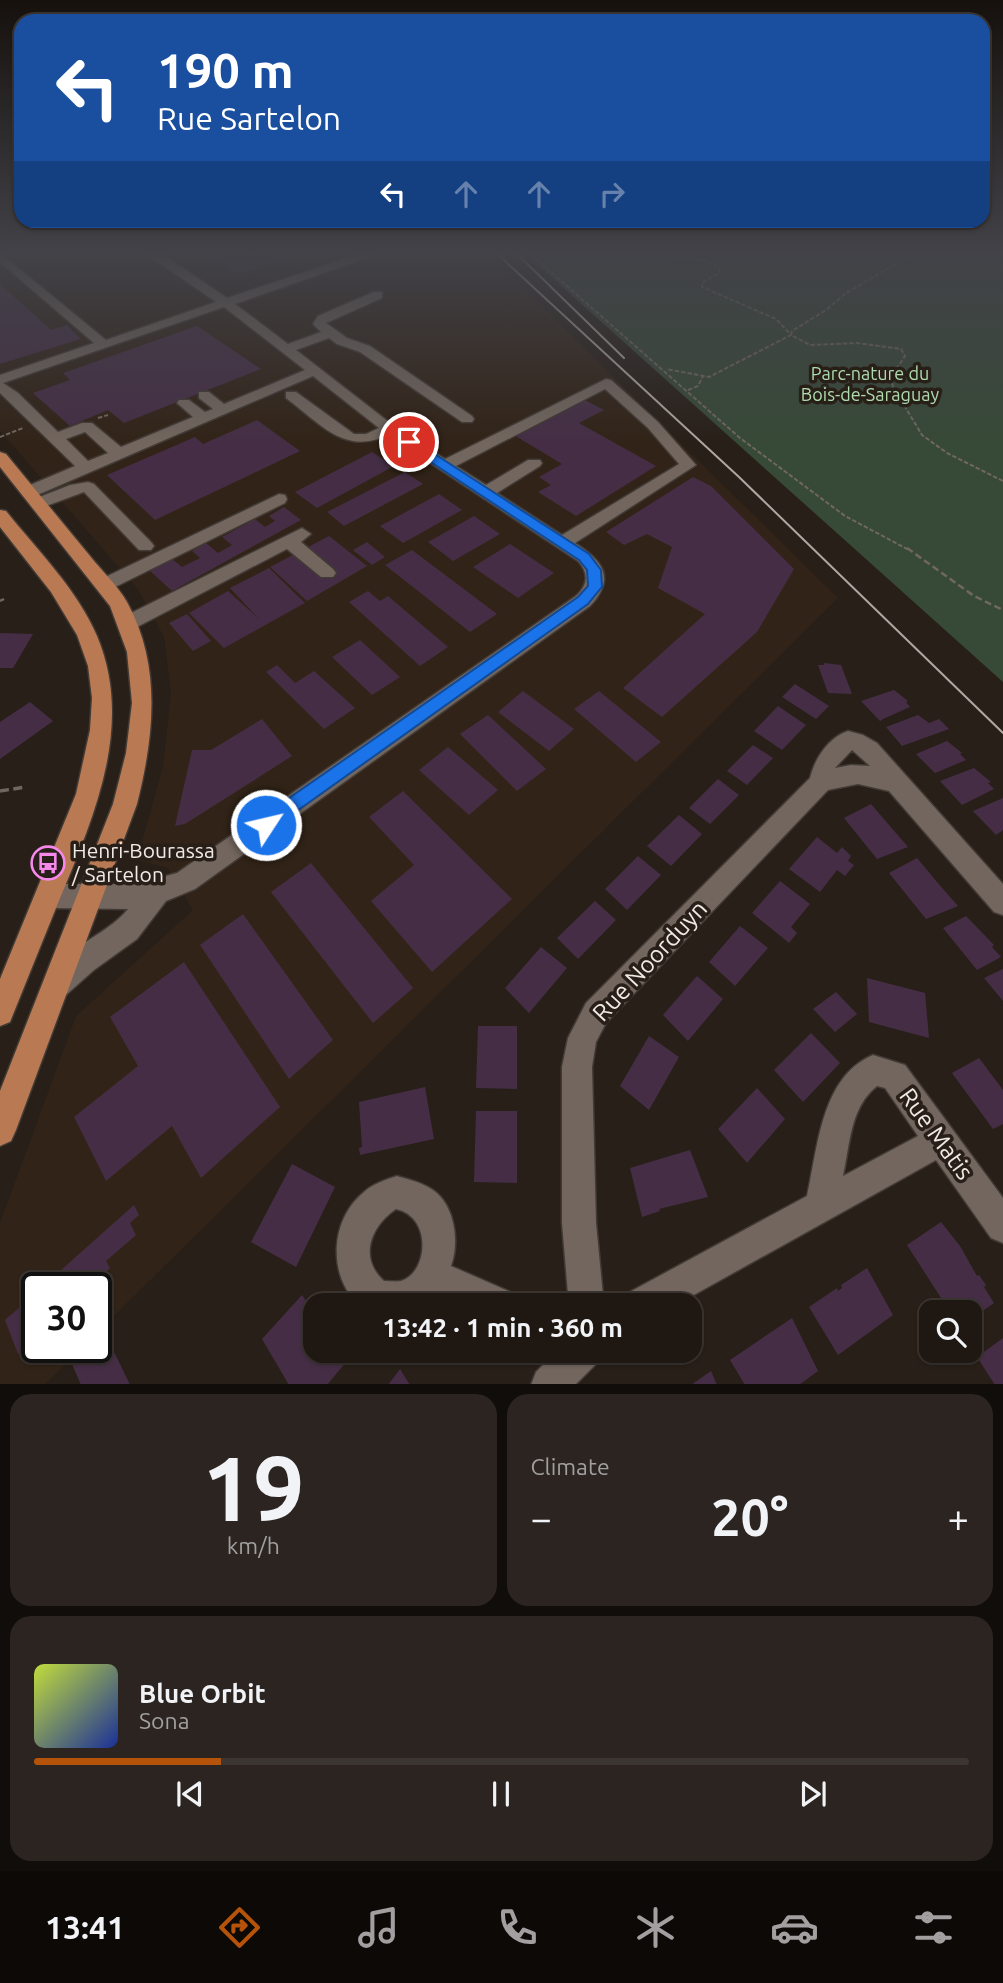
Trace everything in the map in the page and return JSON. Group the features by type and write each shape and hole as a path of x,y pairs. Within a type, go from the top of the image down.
{"main road":[{"path":"0,457 104,585 128,623 141,670 143,701 139,750 125,804 0,1130"},
{"path":"0,514 78,618 91,645 100,693 101,733 93,778 80,820 0,1012"}],"street":[{"path":"70,316 103,344"},
{"path":"6,384 103,344 185,316"},
{"path":"48,896 132,897 156,894 199,873 583,601 595,587 594,570 588,561 389,429 242,316"},
{"path":"330,316 318,323 327,331 342,341 365,349 467,419"},
{"path":"6,384 188,326 189,323 181,317"},
{"path":"282,347 327,331"},
{"path":"274,371 290,388 350,438 368,439 389,429"},
{"path":"84,486 93,477 321,376"},
{"path":"238,382 257,396"},
{"path":"445,465 606,383 653,425 688,465 563,542"},
{"path":"6,384 86,468"},
{"path":"34,498 86,468 257,396 290,388"},
{"path":"204,396 223,410"},
{"path":"184,403 204,418"},
{"path":"56,438 88,426 119,454"},
{"path":"487,492 534,463"},
{"path":"34,498 84,486 91,488 145,546"},
{"path":"104,585 279,499"},
{"path":"128,623 296,538 327,573"},
{"name":"Rue Noorduyn","path":"586,1293 579,1223 577,1067 582,1038 596,1013 820,783 851,772 874,775 897,784 1003,903"},
{"path":"56,986 73,969 128,930 156,894"},
{"name":"Rue Matis","path":"821,1207 840,1115 855,1085 873,1070 894,1076 1003,1226"},
{"path":"662,1293 940,1141"},
{"path":"431,1275 473,1293"},
{"path":"549,1384 571,1363"}],"path":[{"path":"601,316 740,438 845,516 908,549 974,596 1003,610"},
{"path":"766,316 788,327 791,335 799,342 814,347 851,343 901,349 905,356 891,377 893,387 922,435 947,453 1003,481"},
{"path":"663,369 678,369 703,376 716,375 759,349 791,335 792,331 814,316"},
{"path":"687,390 698,386 703,376"},
{"path":"97,419 108,415"},
{"path":"0,437 23,428"},
{"path":"0,791 26,788"}],"shaded area":[{"path":"0,316 552,316 838,598 112,1318 112,1272 21,1272 21,1363 67,1363 45,1384 0,1384 0,1223 76,1016 193,910 168,868 137,860 163,766 171,692 164,637 137,588 0,431"}],"green space":[{"name":"Parc-nature du Bois-de-Saraguay","path":"594,316 1003,316 1003,682"}],"building":[{"path":"0,316 35,316 51,330 67,325 81,339 0,364"},
{"path":"197,326 261,369 124,423 108,410 70,426 33,393 70,380 63,373"},
{"path":"583,399 604,410 579,423 656,466 576,516 538,492 551,485 539,477 562,464 514,435"},
{"path":"257,420 300,451 155,520 107,475 195,437 203,444"},
{"path":"372,452 394,466 317,508 295,492"},
{"path":"405,472 423,484 344,526 327,512"},
{"path":"693,477 711,486 794,569 757,632 662,717 623,688 705,614 658,588 672,547 647,534 624,545 606,532"},
{"path":"439,494 462,510 403,543 380,526"},
{"path":"284,507 301,520 172,591 150,571 172,559 182,567 200,558 192,551 206,543 218,553 232,545 222,537 255,519 265,527 275,521 269,516"},
{"path":"474,516 500,534 453,561 428,542"},
{"path":"329,536 367,566 307,601 270,567"},
{"path":"367,542 385,557 372,565 353,550"},
{"path":"510,544 554,573 518,598 473,567"},
{"path":"412,550 497,614 470,632 385,565"},
{"path":"269,568 305,603 224,648 189,613 228,591 259,619 230,588"},
{"path":"368,591 380,601 388,596 448,647 420,666 349,602"},
{"path":"187,614 211,641 193,651 169,623"},
{"path":"0,633 33,634 13,668 0,668"},
{"path":"360,640 400,677 372,695 332,657"},
{"path":"277,665 295,683 314,671 355,708 324,729 266,672"},
{"path":"818,665 841,665 852,694 828,693"},
{"path":"795,684 829,706 816,719 782,697"},
{"path":"894,690 908,701 906,702 910,707 880,721 861,701"},
{"path":"523,691 574,729 549,751 498,712"},
{"path":"599,691 661,742 636,762 574,709"},
{"path":"30,702 53,721 0,759 0,722"},
{"path":"778,706 806,725 782,750 754,731"},
{"path":"488,715 546,769 517,791 460,734"},
{"path":"918,715 929,723 939,719 949,729 902,746 886,727"},
{"path":"262,719 292,756 185,824 175,826 192,750 211,750"},
{"path":"947,741 962,753 960,754 966,760 935,773 916,754"},
{"path":"753,745 773,758 747,785 727,771"},
{"path":"448,747 498,790 469,815 419,770"},
{"path":"974,768 991,782 988,783 994,789 962,805 940,781"},
{"path":"718,779 739,795 710,824 689,808"},
{"path":"403,791 512,899 432,972 371,901 414,865 369,817"},
{"path":"1003,798 1003,830 996,835 973,811"},
{"path":"871,804 908,847 877,859 844,818"},
{"path":"679,815 702,834 671,866 647,846"},
{"path":"817,837 837,853 842,847 851,856 848,861 854,865 845,876 837,870 820,892 789,869"},
{"path":"638,856 661,875 627,910 605,889"},
{"path":"917,858 958,906 926,919 889,873"},
{"path":"311,863 413,988 373,1023 271,892"},
{"path":"780,881 810,904 791,927 797,933 789,943 752,913"},
{"path":"595,901 616,920 578,959 557,938"},
{"path":"243,914 333,1040 289,1079 200,945"},
{"path":"966,916 994,945 992,947 1001,957 977,970 943,928"},
{"path":"740,926 768,948 735,986 709,962"},
{"path":"541,947 567,968 529,1013 505,988"},
{"path":"184,962 280,1107 201,1178 172,1126 106,1181 74,1117 138,1066 110,1017"},
{"path":"1003,969 1003,1001 984,978"},
{"path":"697,976 723,999 688,1041 663,1015"},
{"path":"867,978 925,993 929,1038 869,1022"},
{"path":"836,992 857,1014 835,1032 813,1009"},
{"path":"478,1026 517,1026 517,1089 476,1088"},
{"path":"811,1033 840,1063 803,1102 774,1070"},
{"path":"649,1036 679,1057 649,1110 620,1086"},
{"path":"979,1058 1003,1090 1003,1124 993,1129 952,1073"},
{"path":"425,1087 434,1139 360,1155 359,1148 362,1147 359,1102"},
{"path":"757,1088 785,1119 747,1163 718,1129"},
{"path":"476,1111 517,1111 517,1183 474,1182"},
{"path":"690,1150 708,1197 659,1209 660,1211 642,1217 630,1168"},
{"path":"292,1164 335,1187 296,1267 251,1242"},
{"path":"134,1205 139,1215 130,1223 136,1235 106,1261 110,1268 106,1272 59,1272"},
{"path":"941,1222 986,1285 984,1287 994,1303 982,1312 982,1300 942,1300 907,1245"},
{"path":"867,1268 893,1315 838,1355 809,1307 837,1288 838,1291 842,1288 841,1285"},
{"path":"302,1295 303,1363 345,1363 328,1384 288,1384 262,1339"},
{"path":"21,1306 21,1351 18,1354 5,1320"},
{"path":"792,1318 818,1371 800,1384 744,1384 730,1360"},
{"path":"1003,1338 1003,1384 994,1384 981,1363 982,1353"},
{"path":"112,1348 130,1384 81,1384 72,1363 112,1363"},
{"path":"400,1369 409,1384 389,1384"},
{"path":"711,1371 717,1384 692,1384"}],"tram line":[{"path":"564,316 739,477 1003,733"},
{"path":"580,316 624,358"}],"place":[{"name":"Henri-Bourassa / Sartelon","path":"48,863"}],"route":[{"path":"266,825 583,601 595,587 594,570 584,557 409,442"}]}
